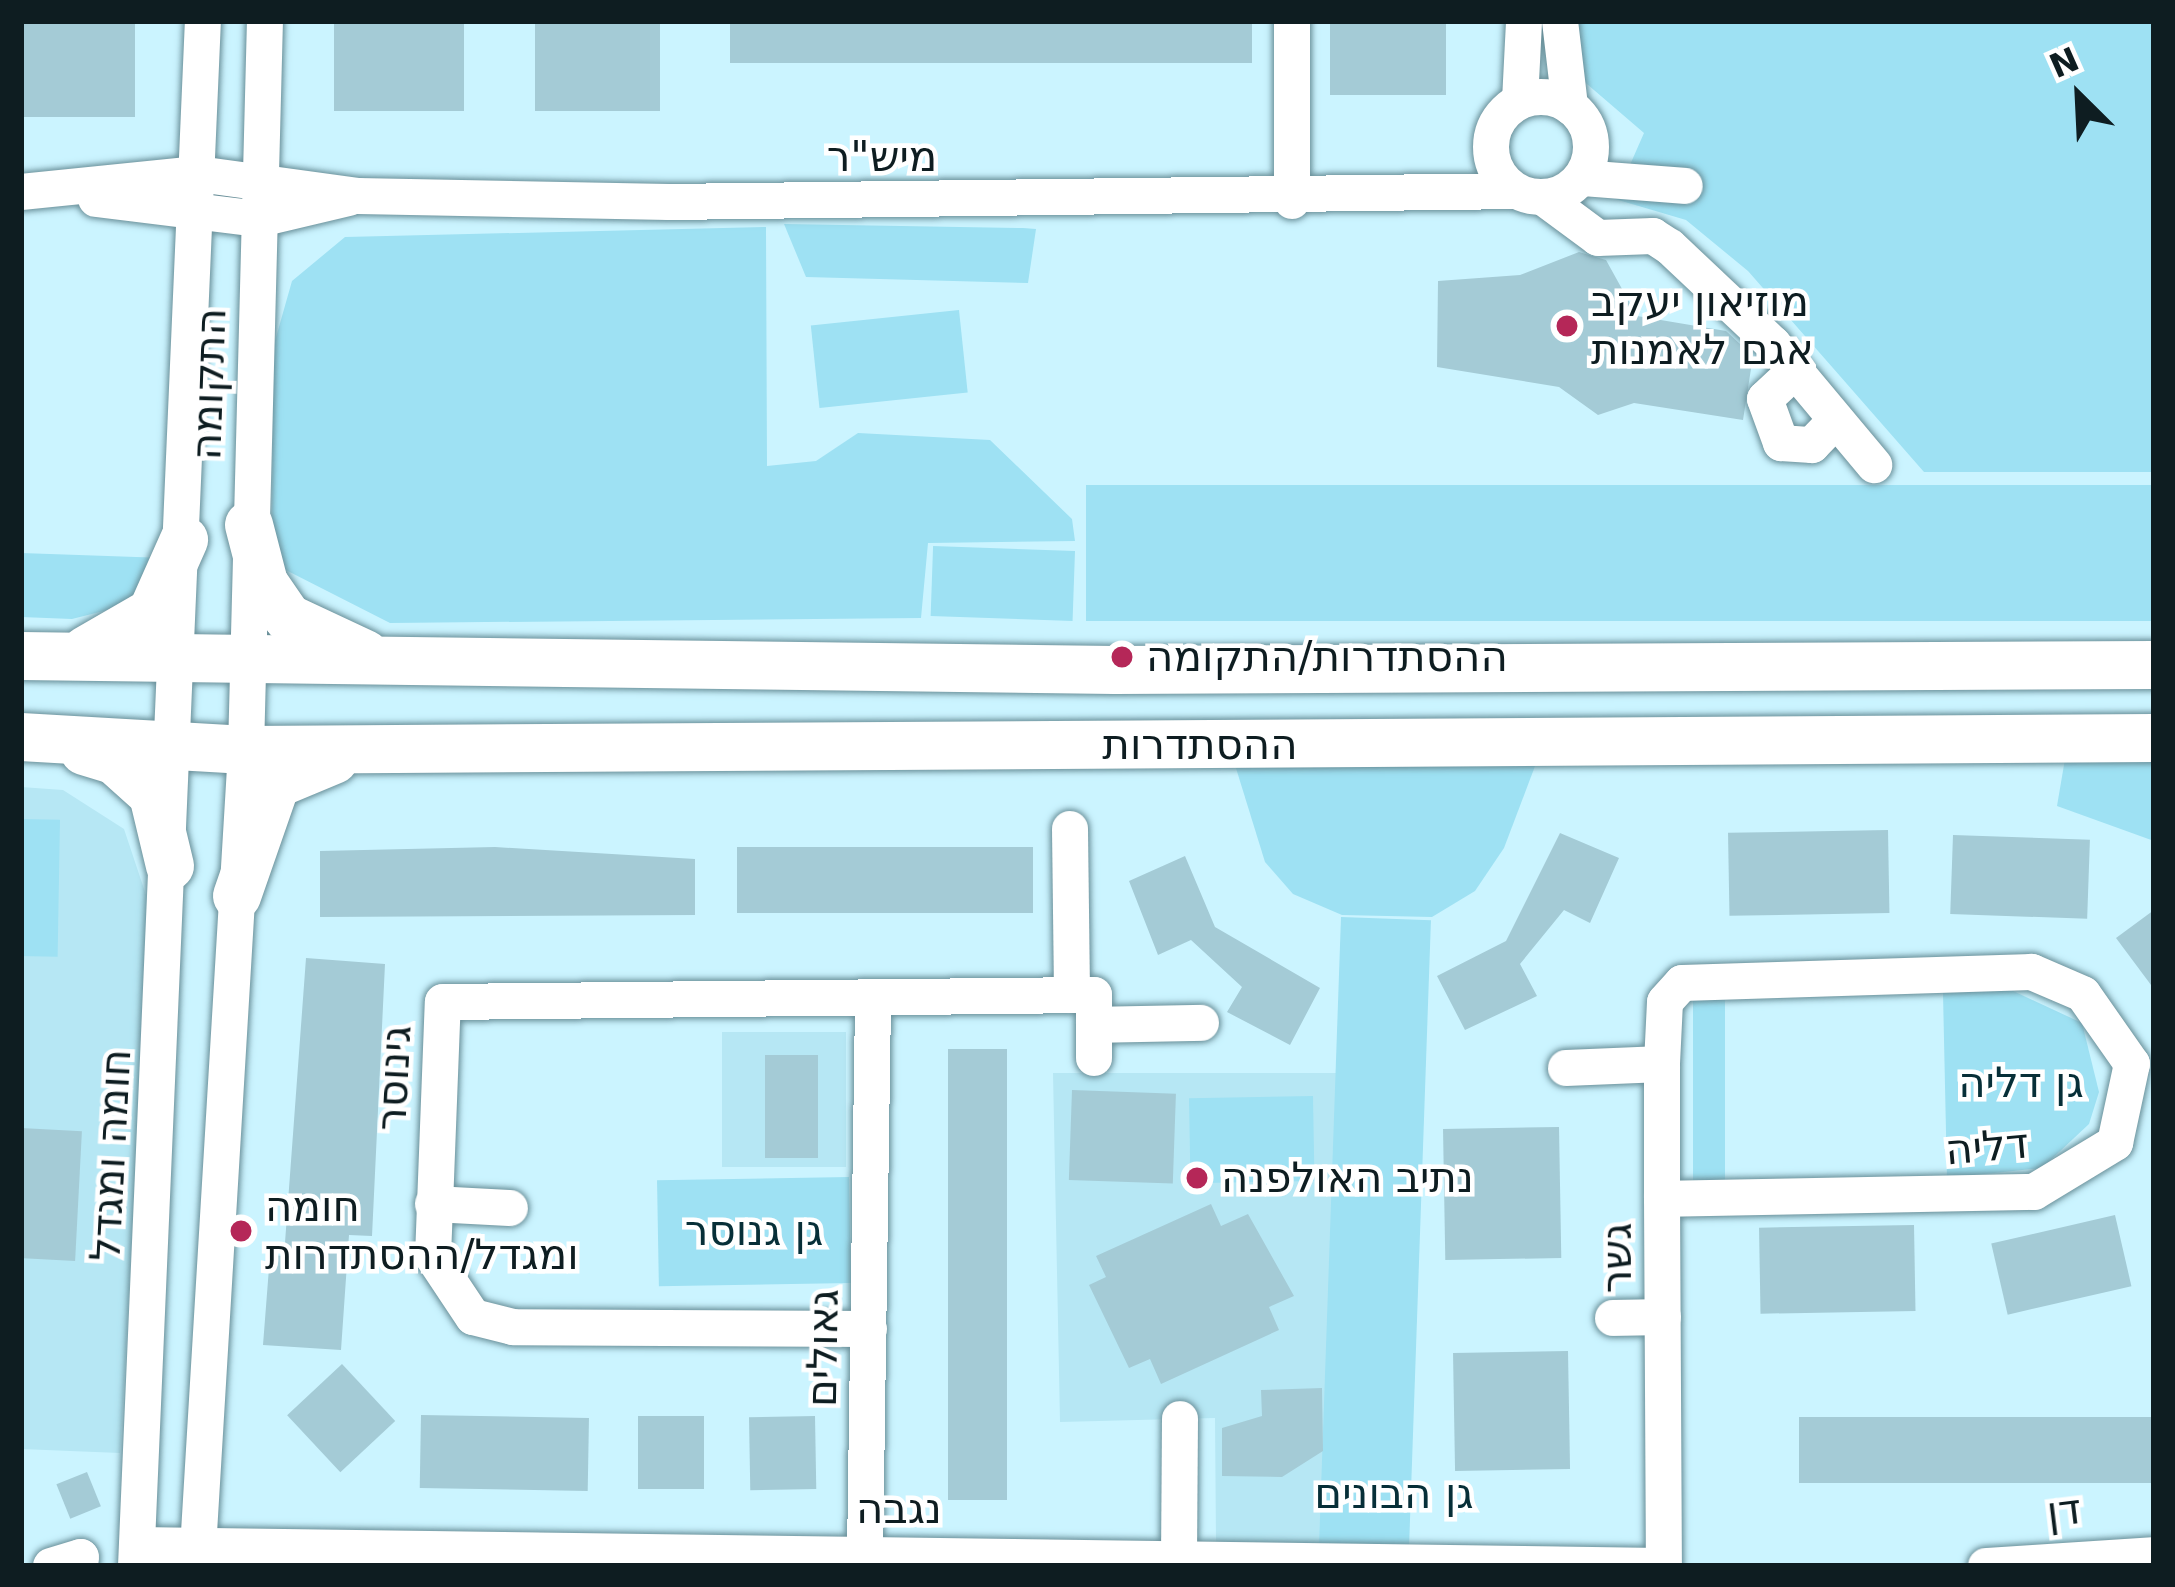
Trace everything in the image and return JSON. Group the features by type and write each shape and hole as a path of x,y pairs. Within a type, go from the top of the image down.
{"main road":[{"path":"249,525 264,583 288,618 392,664"},
{"path":"43,657 132,632 184,540"},
{"name":"ההסתדרות","path":"43,657 392,664 2154,665"},
{"path":"33,738 135,776 163,817 170,866"},
{"name":"ההסתדרות","path":"33,738 246,750 2154,738"},
{"path":"237,896 275,784 404,748"}],"street":[{"name":"התקומה","path":"175,749 203,21"},
{"name":"התקומה","path":"246,750 265,21"},
{"path":"1292,21 1292,201"},
{"path":"1406,201 1490,151 1498,122 1520,101 1524,21"},
{"path":"1555,188 1591,140 1570,106 1560,21"},
{"path":"1520,101 1570,106"},
{"name":"מיש\"ר","path":"58,192 198,174 264,176 358,196 1406,201 1669,182 1591,140"},
{"path":"1490,151 1555,188 1598,238 1670,247 1795,371 1831,425 1874,465"},
{"path":"21,192 58,192"},
{"name":"מיש\"ר","path":"58,192 196,217 260,219 358,196"},
{"path":"1795,371 1765,399 1781,443 1812,445 1831,425"},
{"name":"חומה ומגדל","path":"137,1556 175,749"},
{"path":"197,1556 246,750"},
{"path":"1070,829 1072,995 1094,994 1094,1041 1201,1024"},
{"name":"דליה","path":"1662,1199 2034,1192 2116,1143 2134,1090 2105,1016 2032,972 1708,975"},
{"name":"גשר","path":"1663,1566 1665,1002 1708,975"},
{"name":"גינוסר","path":"868,1329 513,1327 473,1317 444,1288 433,1204 443,1002 1072,995"},
{"name":"גאולים","path":"865,1554 873,1000"},
{"path":"1567,1068 1662,1064"},
{"path":"433,1204 510,1208"},
{"path":"1613,1318 1663,1318"},
{"path":"1180,1419 1180,1561"},
{"name":"נגבה","path":"137,1556 865,1554 1073,1561 1663,1566"},
{"name":"דן","path":"1986,1566 2154,1556"},
{"path":"51,1566 81,1557 80,1566"}],"shaded area":[{"path":"21,787 63,790 124,829 150,907 120,1453 21,1449"},
{"path":"722,1032 846,1032 846,1167 722,1167"},
{"name":"נתיב האולפנה","path":"1053,1073 1340,1073 1338,1526 1321,1527 1321,1544 1216,1542 1215,1418 1060,1422"}],"green space":[{"path":"1572,21 2154,21 2154,472 1924,472 1748,271 1686,220 1615,199 1644,133 1573,72"},
{"path":"784,224 1036,229 1028,283 806,277"},
{"path":"766,227 767,466 816,461 858,433 990,440 1072,519 1075,541 928,543 921,618 390,623 272,563 273,348 292,281 345,237"},
{"path":"959,310 968,393 819,408 811,326"},
{"path":"1086,485 2154,485 2154,621 1086,621"},
{"path":"933,546 1075,551 1073,621 931,616"},
{"path":"21,553 165,558 147,600 72,619 21,617"},
{"path":"2154,751 2154,841 2057,806 2065,759"},
{"path":"1231,752 1540,753 1504,848 1475,891 1432,917 1342,915 1293,894 1265,862"},
{"path":"21,819 60,820 58,957 21,956"},
{"name":"גן הבונים","path":"1341,917 1431,920 1409,1549 1319,1546"},
{"name":"גן דליה","path":"2009,989 2082,1023 2099,1092 2089,1124 2042,1168 1947,1178 1943,993"},
{"path":"1693,997 1725,997 1725,1185 1693,1185"},
{"path":"1313,1096 1314,1181 1191,1183 1189,1098"},
{"name":"גן גנוסר","path":"849,1177 851,1283 659,1286 657,1180"}],"building":[{"path":"21,21 135,21 135,117 21,117"},
{"path":"334,21 464,21 464,111 334,111"},
{"path":"535,21 660,21 660,111 535,111"},
{"path":"730,21 1252,21 1252,63 730,63"},
{"path":"1330,21 1446,21 1446,95 1330,95"},
{"name":"מוזיאון יעקב אגם לאמנות","path":"1579,252 1606,260 1637,316 1726,331 1753,356 1743,420 1634,403 1598,415 1559,387 1437,367 1438,281 1520,275"},
{"path":"1888,830 1889,913 1729,916 1728,833"},
{"path":"1560,833 1619,858 1590,923 1564,910 1520,964 1537,996 1465,1030 1437,976 1506,941"},
{"path":"1953,835 2090,840 2087,919 1950,914"},
{"path":"495,847 695,859 695,915 320,917 320,851"},
{"path":"737,847 1033,847 1033,913 737,913"},
{"path":"1185,856 1215,927 1320,988 1290,1045 1227,1012 1242,987 1191,940 1158,955 1129,881"},
{"path":"2154,910 2154,989 2116,938"},
{"path":"306,958 385,964 372,1236 349,1235 341,1350 263,1345 270,1255 284,1256"},
{"path":"948,1049 1007,1049 1007,1500 948,1500"},
{"path":"765,1055 818,1055 818,1158 765,1158"},
{"path":"1072,1090 1176,1094 1173,1184 1069,1180"},
{"path":"1559,1127 1561,1258 1445,1260 1443,1129"},
{"path":"21,1128 82,1131 75,1261 21,1258"},
{"path":"1211,1204 1221,1226 1248,1214 1294,1296 1269,1307 1279,1330 1161,1384 1150,1359 1129,1368 1089,1285 1106,1277 1096,1256"},
{"path":"2115,1215 2131,1286 2008,1315 1991,1244"},
{"path":"1914,1225 1916,1311 1761,1314 1759,1228"},
{"path":"1568,1351 1570,1469 1455,1471 1453,1353"},
{"path":"342,1364 395,1421 340,1472 287,1415"},
{"path":"1322,1388 1323,1451 1282,1477 1222,1476 1222,1428 1262,1416 1261,1390"},
{"path":"421,1415 589,1418 588,1491 420,1488"},
{"path":"638,1416 704,1416 704,1489 638,1489"},
{"path":"815,1416 816,1489 750,1490 749,1417"},
{"path":"1799,1417 2154,1417 2154,1483 1799,1483"},
{"path":"87,1472 101,1506 70,1519 56,1484"}],"place":[{"name":"מוזיאון יעקב אגם לאמנות","path":"1567,326"},
{"name":"ההסתדרות/התקומה","path":"1122,657"},
{"name":"נתיב האולפנה","path":"1197,1178"},
{"name":"חומה ומגדל/ההסתדרות","path":"241,1231"}]}
